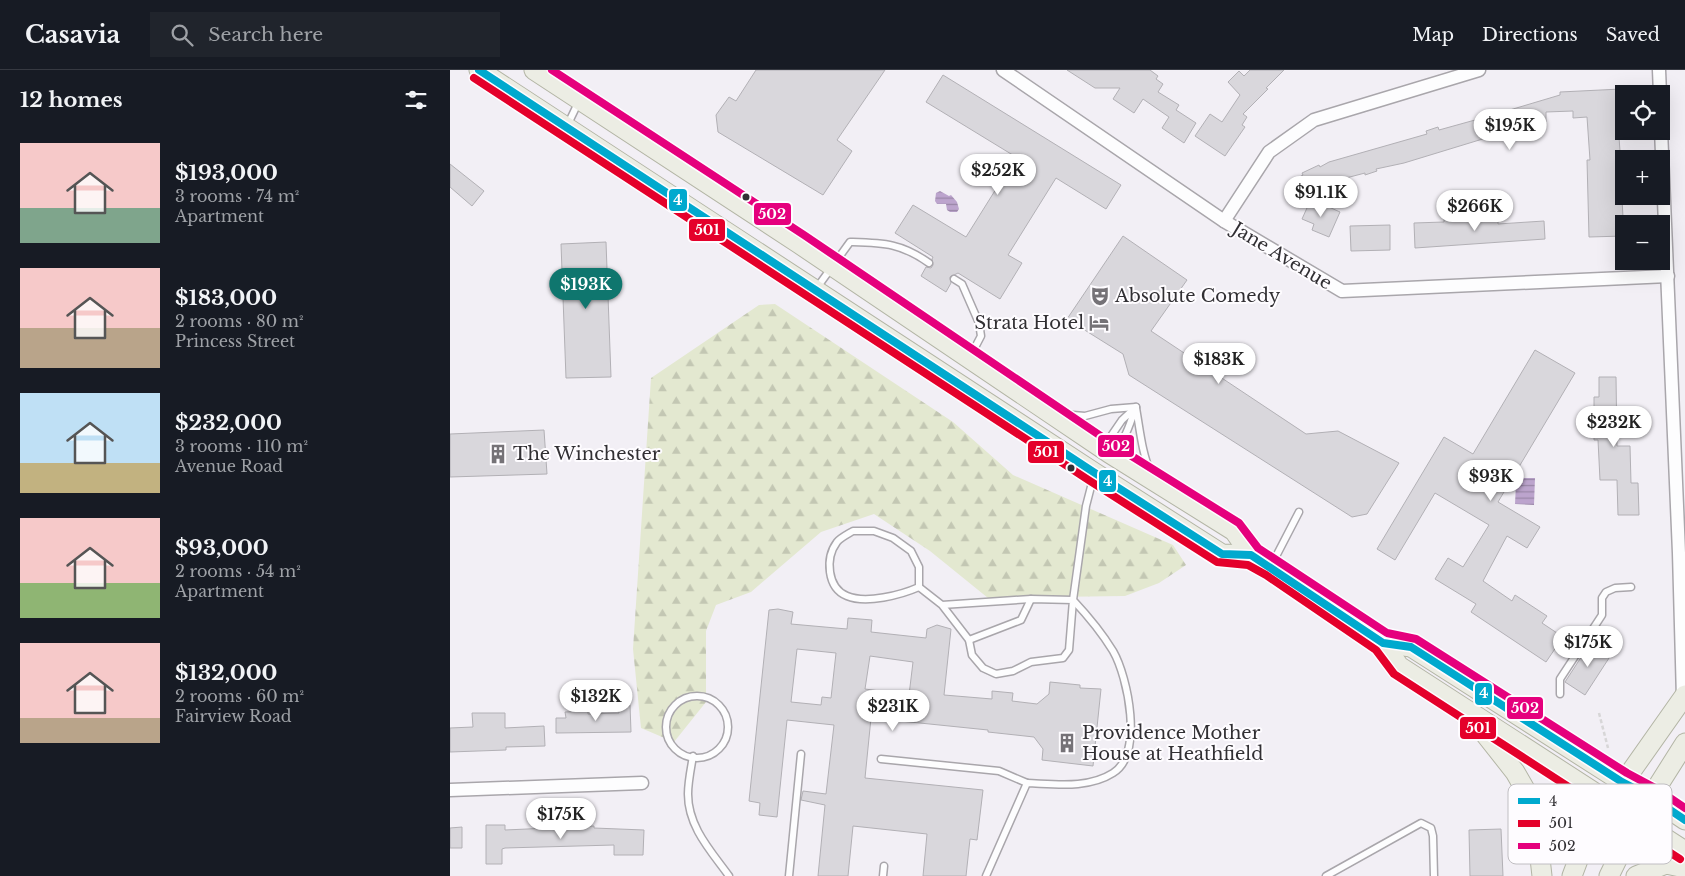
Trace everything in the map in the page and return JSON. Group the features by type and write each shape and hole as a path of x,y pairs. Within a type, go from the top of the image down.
{"main road":[{"path":"479,70 1095,474 1222,554 1251,555"},
{"path":"534,70 832,266 1047,412 1155,482 1234,530 1251,555 1383,643 1399,666 1582,784"},
{"path":"1095,474 1108,452"},
{"path":"1383,643 1411,646 1626,784"},
{"path":"1622,782 1684,696"},
{"path":"1464,707 1515,772 1522,784"},
{"path":"1658,784 1685,743"},
{"path":"1672,811 1685,820"},
{"path":"1672,842 1685,851"},
{"path":"1572,876 1576,864"},
{"path":"1609,876 1615,864"},
{"path":"1636,876 1666,864 1685,868"}],"street":[{"name":"Jane Avenue","path":"1002,70 1224,221 1342,291 1668,276"},
{"path":"1224,221 1269,152 1314,120 1479,70"},
{"path":"1658,70 1659,85"},
{"path":"1661,140 1682,557 1684,696"},
{"path":"450,790 642,783"}],"lane":[{"path":"566,126 579,100"},
{"path":"815,290 850,242 884,242 915,253 929,263"},
{"path":"954,279 962,284 979,323 981,336 969,359"},
{"path":"1047,412 1085,416 1111,409 1136,407"},
{"path":"1136,407 1125,437 1118,448 1108,452 1109,439 1122,420 1136,407"},
{"path":"1136,407 1144,445 1143,454 1155,482"},
{"path":"919,587 942,605 969,640 972,655 983,668 996,674 1013,670 1031,662 1063,658 1069,650 1073,600 1086,506 1095,474"},
{"path":"1271,568 1299,512"},
{"path":"853,531 874,531 893,538 911,551 919,568 919,587 902,595 867,599 846,596 833,586 829,572 831,554 837,541 853,531"},
{"path":"1560,694 1560,679 1602,614 1602,598 1606,592 1615,588 1631,587"},
{"path":"969,640 1022,620 1030,599"},
{"path":"881,759 999,770 1027,783 1065,784 1095,781 1115,772 1126,759 1131,739 1124,676 1093,621 1073,600 1030,599 942,605"},
{"path":"700,696 719,704 728,721 728,731 720,748 712,754 703,757 693,756 683,754 674,748 666,728 672,708 680,701 700,696"},
{"path":"789,876 801,754"},
{"path":"693,756 688,795 691,816 699,835 728,876"},
{"path":"986,876 1027,783"},
{"path":"1326,876 1421,823 1430,828 1434,836 1434,876"},
{"path":"883,876 884,866"}],"path":[{"path":"1599,714 1608,748"}],"green space":[{"path":"775,304 953,422 1013,475 1173,545 1186,565 1159,583 1125,596 988,598 930,551 874,514 821,532 751,592 716,605 706,631 706,702 674,742 641,728 633,649 651,378 759,305"}],"shaded area":[{"path":"940,191 949,196 951,195 957,202 959,209 957,212 947,210 946,204 937,204 935,201 936,193"},
{"path":"1523,478 1535,478 1534,505 1515,504 1516,483 1523,483"}],"building":[{"path":"756,70 885,70 837,140 852,151 823,195 718,132 716,115 729,97 736,101"},
{"path":"1067,70 1150,70 1158,76 1156,79 1163,84 1158,92 1179,105 1176,110 1196,123 1184,143 1162,128 1169,117 1143,99 1134,113 1113,99 1120,88 1095,88"},
{"path":"1250,70 1284,70 1243,114 1247,117 1242,125 1245,127 1225,156 1195,136 1210,114 1222,122 1240,95 1228,82 1239,71 1244,76"},
{"path":"943,75 1121,185 1106,209 1056,178 1008,255 1022,263 1000,299 958,273 950,277 951,283 946,292 921,276 926,267 931,268 933,265 933,257 895,233 913,205 966,237 1016,157 926,102"},
{"path":"1615,89 1615,140 1619,140 1620,150 1615,150 1615,205 1622,205 1623,215 1615,215 1615,236 1589,237 1587,160 1590,160 1587,117 1573,118 1573,111 1546,112 1546,122 1499,136 1499,134 1404,163 1376,169 1377,171 1365,175 1365,173 1346,178 1305,198 1296,179 1303,175 1302,173 1319,165 1320,167 1329,162 1427,134 1426,131 1438,127 1439,130 1560,95 1560,92"},
{"path":"450,164 484,191 472,206 450,187"},
{"path":"1311,199 1340,212 1329,237 1312,230 1314,224 1302,219"},
{"path":"1459,218 1459,221 1498,219 1498,224 1544,221 1545,239 1415,248 1414,223 1444,222 1444,219"},
{"path":"1390,225 1390,250 1351,251 1350,226"},
{"path":"1123,236 1187,280 1151,331 1306,434 1338,431 1399,463 1367,514 1352,517 1129,375 1123,354 1067,319"},
{"path":"606,242 611,377 566,378 561,244"},
{"path":"1535,350 1575,373 1498,502 1540,527 1527,548 1507,536 1483,581 1512,601 1515,595 1547,616 1542,623 1563,637 1546,662 1471,612 1476,604 1435,579 1448,558 1463,567 1489,525 1435,493 1395,560 1377,549 1444,437 1473,454"},
{"path":"1599,377 1616,377 1617,446 1630,446 1631,483 1638,483 1639,515 1618,515 1617,480 1600,480 1598,440 1594,440 1594,397 1599,397"},
{"name":"The Winchester","path":"544,430 547,474 450,477 450,434"},
{"name":"Providence Mother House at Heathfield","path":"778,609 793,612 791,624 847,629 848,618 872,620 871,632 926,638 927,629 937,625 951,629 944,695 992,699 992,691 1013,693 1012,701 1037,704 1049,694 1050,682 1080,685 1080,688 1101,689 1093,766 1042,760 1043,749 1034,737 988,732 988,730 871,718 865,778 983,790 977,840 970,839 966,876 923,876 927,834 853,826 848,876 818,876 825,805 801,800 803,791 826,794 834,725 787,720 777,817 759,815 760,803 749,801 769,610","holes":["797,649 836,653 831,698 822,697 821,705 791,702","870,656 913,662 909,695 865,689"]},
{"path":"1591,642 1611,655 1585,695 1565,682"},
{"path":"618,705 630,705 631,732 556,733 556,718 566,718 565,712 588,711 588,714 619,713"},
{"path":"472,713 505,713 505,728 544,726 545,746 506,747 506,750 450,752 450,728 473,727"},
{"path":"486,825 505,825 505,830 594,826 594,828 644,830 643,855 614,855 614,845 505,848 502,849 502,864 486,864"},
{"path":"462,827 462,848 450,848 450,828"},
{"path":"1501,829 1503,876 1470,876 1469,830"}],"transit line":[{"name":"4","path":"479,70 1222,554 1251,555 1383,643 1411,647 1626,784"},
{"name":"502","path":"552,70 804,235 1114,445 1239,523 1258,548 1387,633 1416,639 1627,773 1648,784"},
{"name":"501","path":"474,78 1217,562 1248,565 1266,575 1376,650 1394,674 1564,784"},
{"name":"502","path":"1672,799 1685,808"},
{"name":"4","path":"1672,811 1685,820"},
{"name":"501","path":"1672,854 1680,859"}],"place":[{"name":"Absolute Comedy","path":"1100,296"},
{"name":"Strata Hotel","path":"1099,323"},
{"name":"The Winchester","path":"498,454"},
{"name":"Providence Mother House at Heathfield","path":"1067,743"}]}
